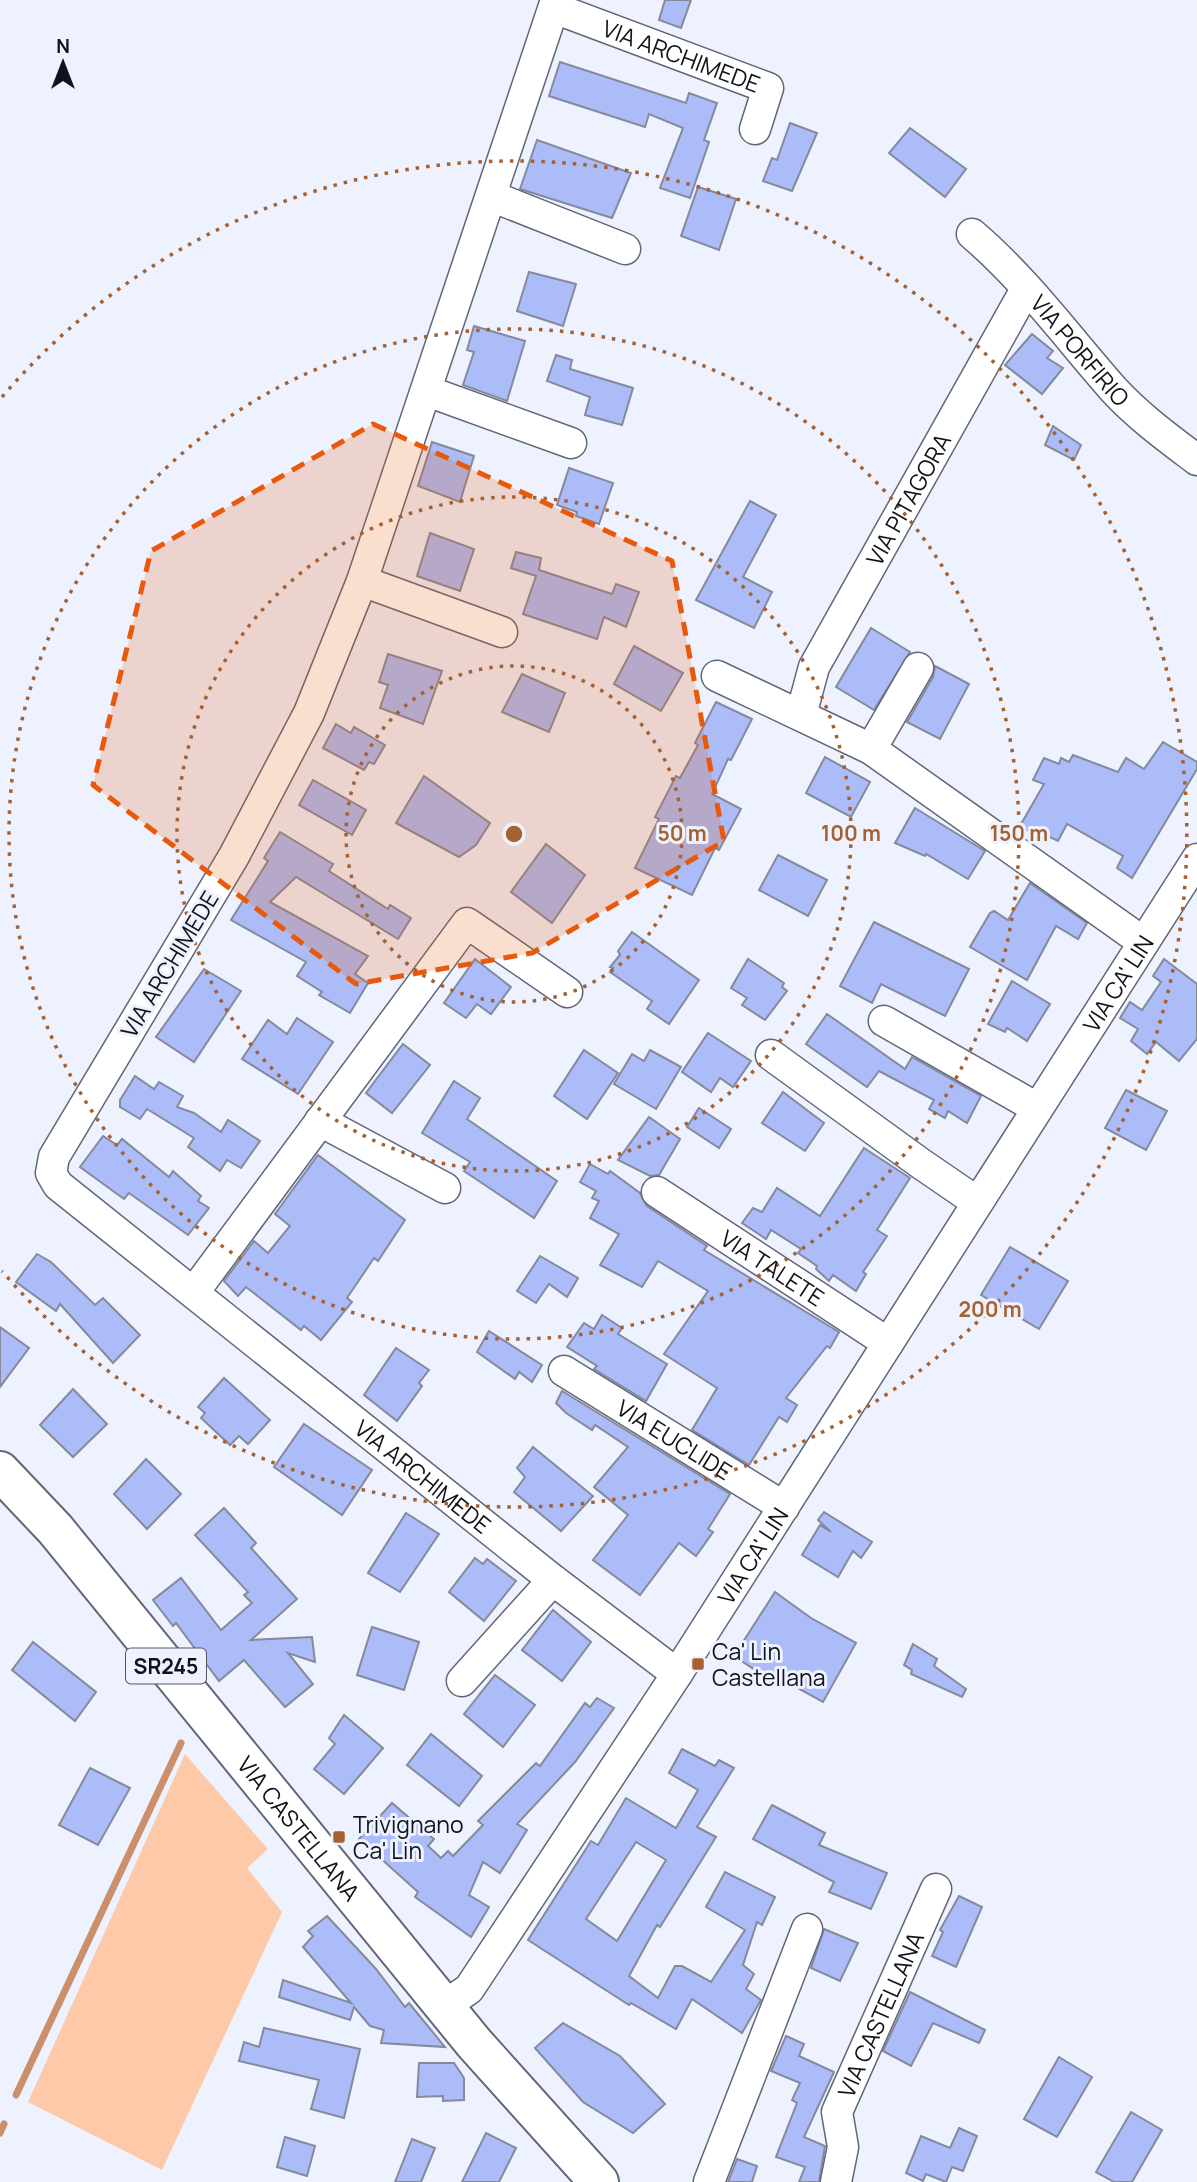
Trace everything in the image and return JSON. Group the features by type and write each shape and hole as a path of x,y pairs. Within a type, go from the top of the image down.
{"main road":[{"name":"VIA CASTELLANA","path":"0,1471 55,1530 503,2078 599,2182"}],"street":[{"name":"VIA ARCHIMEDE","path":"677,1674 553,1580 58,1185 51,1173 51,1166 234,856 309,712 362,581 555,4 768,88 755,129"},
{"path":"491,197 625,249"},
{"name":"VIA PORFIRIO","path":"972,234 994,253 1116,391 1153,427 1197,460"},
{"name":"VIA PITAGORA","path":"801,716 814,667 1026,289"},
{"path":"427,391 571,443"},
{"path":"362,581 502,632"},
{"path":"872,749 918,668"},
{"path":"717,676 872,749 1143,942"},
{"name":"VIA CA' LIN","path":"444,2006 468,1989 677,1674 1197,859"},
{"path":"194,1292 467,923 567,992"},
{"path":"884,1021 1037,1108"},
{"path":"771,1055 978,1202"},
{"path":"320,1121 439,1195"},
{"name":"VIA TALETE","path":"657,1192 888,1343"},
{"name":"VIA EUCLIDE","path":"564,1371 784,1507"},
{"path":"462,1681 553,1580"},
{"name":"VIA CASTELLANA","path":"836,2182 843,2147 837,2112 936,1889"},
{"path":"709,2182 807,1930"}],"highlighted area":[{"path":"373,424 672,561 724,841 532,953 356,984 93,785 151,551"}],"shaded area":[{"path":"185,1754 268,1849 247,1868 282,1912 162,2170 28,2102"}],"building":[{"path":"665,0 691,0 681,28 659,20"},
{"path":"560,62 686,103 689,93 717,103 704,140 709,142 690,198 660,188 683,128 649,114 645,127 549,96"},
{"path":"790,123 817,133 792,191 763,181 772,158 777,160"},
{"path":"910,128 966,169 945,197 889,153"},
{"path":"537,140 631,173 612,218 520,189"},
{"path":"698,187 736,199 719,250 681,236"},
{"path":"529,272 576,284 563,326 517,311"},
{"path":"474,326 525,341 507,401 463,385 474,352 467,350"},
{"path":"1032,334 1053,351 1047,358 1063,368 1042,394 1005,365"},
{"path":"556,355 572,360 570,369 633,388 622,425 585,415 590,397 547,381"},
{"path":"1053,426 1081,445 1074,460 1045,445"},
{"path":"432,442 474,456 460,502 418,486"},
{"path":"569,468 613,483 599,524 576,516 577,512 557,505"},
{"path":"750,501 776,515 743,577 772,592 754,628 696,600"},
{"path":"430,533 474,549 460,591 417,576"},
{"path":"516,552 541,558 539,570 612,594 616,584 639,592 626,627 604,617 597,639 523,614 536,576 511,568"},
{"path":"871,628 910,652 874,710 836,687"},
{"path":"634,646 683,673 661,711 614,684"},
{"path":"388,654 442,671 423,724 380,708 388,685 379,682"},
{"path":"935,666 969,684 940,739 907,722 933,677"},
{"path":"522,674 565,693 549,732 502,712"},
{"path":"716,702 752,719 731,760 728,759 712,794 741,809 719,850 715,848 692,895 635,868 659,819 655,817 676,776 680,778 698,745 695,743"},
{"path":"336,724 351,733 354,727 385,745 374,764 369,762 364,770 323,748"},
{"path":"1163,742 1197,762 1197,769 1132,878 1117,868 1123,856 1067,824 1058,841 1039,832 1037,836 1020,826 1044,784 1033,780 1044,758 1059,764 1061,758 1069,762 1073,755 1118,772 1126,758 1144,769"},
{"path":"825,757 870,782 851,817 806,793"},
{"path":"424,776 490,823 476,845 459,857 396,823"},
{"path":"313,780 366,810 352,835 299,805"},
{"path":"915,808 985,851 968,879 926,854 925,856 895,843"},
{"path":"280,832 333,864 329,871 388,909 390,905 411,918 398,939 296,877 270,902 368,956 355,974 368,983 350,1013 319,995 322,992 297,976 306,962 231,920 268,861 264,858"},
{"path":"546,844 585,875 552,923 511,892"},
{"path":"778,855 827,880 808,916 759,890"},
{"path":"1030,883 1087,923 1078,939 1056,926 1027,980 970,947 990,913 994,911 1008,920"},
{"path":"874,922 969,969 945,1016 881,984 872,1003 840,986"},
{"path":"632,932 699,980 669,1024 647,1009 652,1001 610,972 613,968 610,967 620,955 618,951"},
{"path":"475,959 511,987 491,1014 477,1004 466,1018 444,1003"},
{"path":"748,959 784,983 782,987 787,991 765,1020 742,1005 747,998 731,988"},
{"path":"1164,959 1197,984 1197,1039 1179,1061 1156,1042 1147,1054 1131,1041 1138,1029 1120,1018 1130,1002 1142,1010 1161,982 1153,976"},
{"path":"204,969 241,991 194,1062 156,1037"},
{"path":"1012,981 1050,1004 1027,1041 1007,1028 1005,1032 988,1024"},
{"path":"827,1014 905,1069 912,1057 981,1096 967,1123 948,1111 945,1118 929,1109 934,1100 879,1071 867,1087 806,1044"},
{"path":"297,1018 333,1042 298,1094 242,1059 268,1020 287,1034"},
{"path":"708,1033 751,1061 733,1087 720,1078 711,1092 682,1072"},
{"path":"403,1044 430,1065 392,1113 366,1093"},
{"path":"584,1050 618,1073 587,1119 554,1096"},
{"path":"650,1050 681,1067 656,1109 614,1084 632,1054 644,1061"},
{"path":"135,1076 154,1089 159,1082 183,1096 177,1107 194,1113 221,1132 228,1120 260,1141 241,1168 227,1160 220,1171 188,1147 194,1138 147,1109 140,1119 120,1107 120,1100"},
{"path":"454,1081 480,1098 467,1119 557,1181 534,1218 464,1171 470,1162 422,1133"},
{"path":"1126,1090 1167,1111 1146,1150 1105,1128"},
{"path":"783,1092 824,1123 805,1151 762,1123"},
{"path":"699,1108 731,1129 719,1148 687,1127"},
{"path":"649,1117 680,1139 659,1175 650,1176 618,1160"},
{"path":"103,1136 117,1145 122,1139 169,1177 173,1171 201,1196 198,1201 209,1208 188,1235 129,1193 124,1199 80,1167"},
{"path":"864,1148 910,1178 877,1230 887,1236 863,1272 866,1274 856,1291 833,1275 829,1281 816,1269 817,1266 798,1253 801,1249 771,1230 766,1239 742,1223 753,1208 762,1212 777,1188 820,1216"},
{"path":"318,1155 405,1220 378,1261 374,1258 347,1298 352,1302 321,1340 304,1326 301,1330 246,1287 238,1296 224,1281 254,1241 268,1253 290,1226 275,1214"},
{"path":"590,1164 608,1174 610,1171 640,1193 647,1206 707,1246 704,1250 839,1332 830,1348 827,1346 786,1398 797,1405 787,1422 779,1417 749,1465 692,1430 717,1388 664,1354 708,1291 658,1261 642,1287 600,1265 619,1234 590,1218 599,1201 592,1198 596,1191 580,1182"},
{"path":"1010,1247 1068,1281 1039,1329 981,1295"},
{"path":"37,1254 51,1262 95,1305 103,1298 140,1335 113,1363 60,1304 56,1311 16,1282"},
{"path":"540,1256 578,1278 567,1297 549,1284 536,1303 517,1291"},
{"path":"602,1315 622,1328 618,1334 667,1364 646,1401 594,1369 597,1366 567,1347 584,1323 594,1329"},
{"path":"0,1327 29,1348 0,1387"},
{"path":"489,1331 542,1365 532,1382 519,1372 515,1379 477,1352"},
{"path":"396,1348 429,1370 419,1383 422,1386 397,1421 364,1395"},
{"path":"224,1378 270,1420 248,1444 239,1436 230,1445 201,1418 205,1413 198,1407"},
{"path":"73,1389 107,1424 73,1457 40,1425"},
{"path":"562,1391 730,1494 708,1529 713,1532 696,1556 679,1543 640,1595 593,1560 628,1515 594,1487 628,1447 595,1425 592,1430 566,1413 556,1403"},
{"path":"304,1424 372,1470 342,1515 274,1467"},
{"path":"533,1447 593,1496 561,1531 514,1492 525,1477 517,1468"},
{"path":"146,1459 181,1494 147,1529 114,1494"},
{"path":"224,1508 256,1543 251,1548 297,1599 251,1640 312,1637 315,1662 288,1653 313,1684 285,1707 244,1660 219,1681 176,1623 173,1626 153,1600 181,1578 221,1630 252,1603 244,1595 248,1592 195,1535"},
{"path":"824,1512 872,1542 861,1558 853,1551 838,1577 802,1555 820,1525 831,1532 818,1520"},
{"path":"406,1513 439,1534 400,1592 368,1573"},
{"path":"475,1558 483,1564 487,1559 516,1581 484,1621 449,1592"},
{"path":"775,1592 811,1618 856,1643 823,1702 774,1675 770,1680 734,1656"},
{"path":"553,1610 591,1642 562,1681 522,1650"},
{"path":"372,1627 419,1642 404,1690 357,1675"},
{"path":"33,1642 96,1692 75,1721 12,1670"},
{"path":"913,1644 937,1659 934,1666 966,1689 962,1697 911,1674 912,1670 904,1665"},
{"path":"495,1675 535,1705 503,1747 464,1714"},
{"path":"597,1698 614,1708 575,1762 517,1824 527,1830 500,1873 483,1862 469,1895 489,1907 471,1937 415,1897 418,1892 359,1839 392,1803 434,1839 428,1846 441,1858 448,1851 453,1856 483,1825 478,1821 536,1763 540,1766 585,1703 590,1707"},
{"path":"344,1715 383,1748 344,1794 314,1769 335,1744 329,1738"},
{"path":"431,1734 482,1776 459,1806 407,1765"},
{"path":"682,1749 715,1766 719,1760 734,1768 697,1827 716,1837 660,1927 657,1925 629,1976 658,1998 675,1966 682,1966 711,1982 745,1930 706,1907 725,1872 775,1897 762,1925 757,1922 743,1965 754,1974 746,1989 761,2000 742,2033 692,1999 676,2029 631,2003 629,2005 528,1940 591,1841 598,1845 626,1798 676,1828 698,1790 669,1773","holes":["636,1842 666,1860 617,1941 586,1919"]},
{"path":"90,1768 130,1788 98,1845 59,1825"},
{"path":"772,1805 825,1833 819,1845 887,1873 871,1909 829,1892 834,1882 753,1839"},
{"path":"959,1896 982,1907 956,1967 932,1956 943,1932 940,1930"},
{"path":"327,1916 376,1969 405,2007 409,2003 445,2047 381,2043 384,2030 370,2026 354,2007 350,2020 279,1997 283,1980 351,2003 303,1947 313,1936 308,1931"},
{"path":"824,1929 858,1943 840,1981 811,1968"},
{"path":"910,1992 985,2030 979,2043 933,2023 911,2066 883,2051"},
{"path":"563,2023 620,2056 665,2104 633,2133 583,2102 535,2048"},
{"path":"264,2028 360,2049 344,2118 311,2109 319,2080 239,2061 244,2042 259,2047"},
{"path":"786,2036 804,2044 799,2056 834,2072 804,2137 825,2146 819,2182 799,2182 805,2167 776,2157 797,2103 792,2100 800,2083 771,2071"},
{"path":"1059,2057 1092,2077 1057,2137 1024,2119"},
{"path":"419,2063 454,2063 464,2078 464,2100 443,2101 443,2096 417,2097"},
{"path":"1131,2112 1162,2130 1132,2182 1114,2182 1096,2172"},
{"path":"959,2128 977,2136 963,2171 952,2167 946,2182 926,2174 923,2181 906,2173 921,2136 950,2148"},
{"path":"486,2133 516,2148 499,2182 462,2182"},
{"path":"285,2137 315,2146 307,2176 277,2167"},
{"path":"412,2139 435,2148 421,2182 395,2182"},
{"path":"737,2159 757,2166 752,2182 728,2182"}],"waterway":[{"path":"16,2095 181,1743"},
{"path":"0,2133 4,2124"}],"place":[{"name":"Ca' Lin Castellana","path":"698,1664"},
{"name":"Trivignano Ca' Lin","path":"339,1837"}]}
